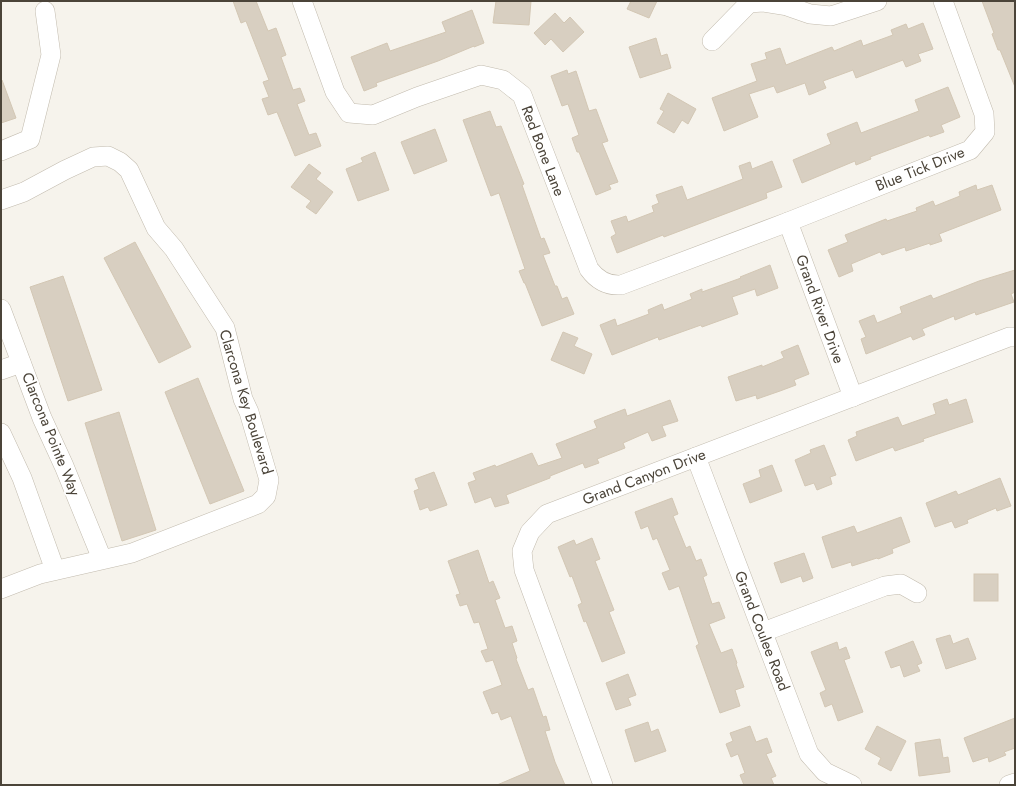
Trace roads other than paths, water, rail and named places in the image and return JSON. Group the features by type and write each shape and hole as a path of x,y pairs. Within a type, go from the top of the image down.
{"street":[{"name":"Red Bone Lane","path":"302,1 335,92 349,112 373,115 417,97 481,75 503,80 522,96 589,269 594,276 603,282 613,285 621,284 788,222"},
{"path":"712,41 749,3 763,2 787,6 810,14 831,16 877,1"},
{"name":"Blue Tick Drive","path":"788,222 970,150 985,132 984,114 943,1"},
{"path":"1,151 30,139 51,55 45,11"},
{"name":"Clarcona Key Boulevard","path":"1,200 24,192 93,157 108,156 120,162 129,170 156,228 174,249 225,328 243,399 250,412 269,480 266,496 258,504 132,553 40,574 1,589"},
{"name":"Grand River Drive","path":"788,222 852,397"},
{"name":"Clarcona Pointe Way","path":"1,309 42,418 64,466 102,559"},
{"name":"Grand Canyon Drive","path":"603,785 524,570 522,551 530,532 547,514 1009,337 1015,337"},
{"path":"1,370 21,363"},
{"path":"1,433 22,478 55,570"},
{"name":"Grand Coulee Road","path":"696,457 809,754 825,772 852,785"},
{"path":"763,632 885,586 901,584 918,593"},
{"path":"1009,785 1015,783"}]}
